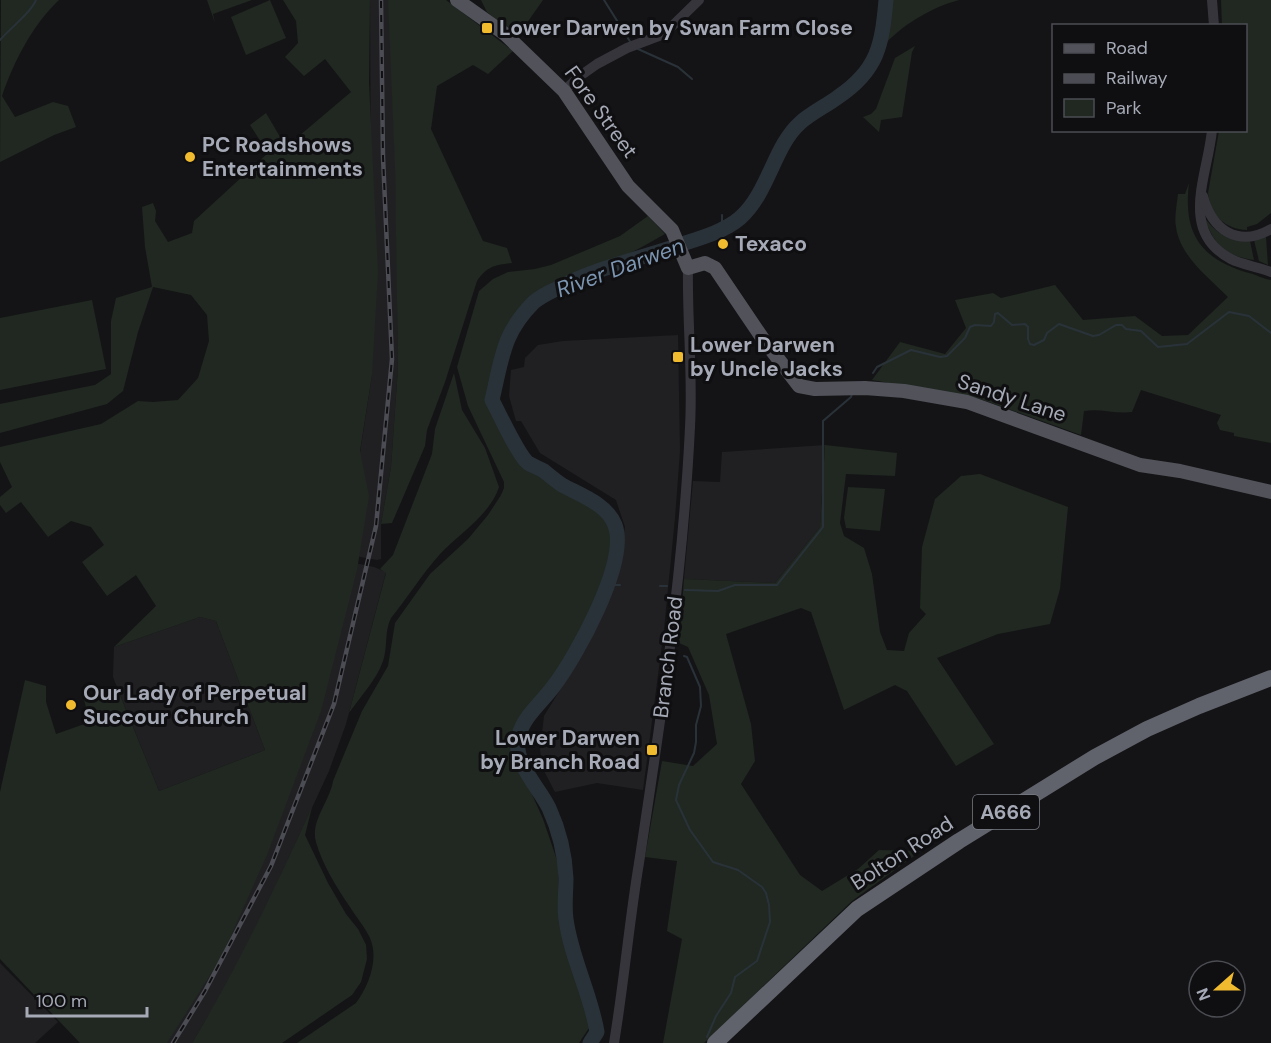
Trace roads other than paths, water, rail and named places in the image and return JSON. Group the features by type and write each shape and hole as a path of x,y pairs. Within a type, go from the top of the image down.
{"highway":[{"name":"Bolton Road","path":"715,1043 857,909 960,841 1095,757 1147,729 1198,706 1271,678"}],"main road":[{"name":"Fore Street","path":"457,0 505,34 564,91 628,186 668,225 688,268"},
{"name":"Sandy Lane","path":"688,268 707,263 715,268 763,339 799,386 815,389 865,388 904,391 967,402 1140,465 1180,471 1271,492"}],"street":[{"path":"564,91 586,71 627,48 664,34 699,0"},
{"path":"1212,0 1215,24"},
{"path":"1212,132 1201,190 1200,223 1209,241 1232,260 1271,272"},
{"path":"1201,190 1215,222 1228,233 1237,236 1253,236 1271,229"},
{"name":"Branch Road","path":"614,1043 624,987 638,867 662,717 682,539 691,393 688,268"}],"waterway":[{"path":"0,40 25,15 36,0"},
{"path":"604,0 631,43"},
{"name":"River Darwen","path":"590,1043 597,1032 566,919 566,878 561,843 549,808 522,764 518,745 521,728 563,673 598,609 614,562 617,541 615,525 606,511 528,463 519,452 492,400 503,354 510,334 520,319 534,302 544,295 569,282 601,270 713,234 740,218 758,196 791,133 804,119 851,87 870,66 880,43 886,0"},
{"path":"638,49 678,67 692,79"},
{"path":"722,215 722,229"},
{"path":"873,373 877,367 911,350 940,357 947,356 965,338 970,327 991,326 995,314 998,313 1012,325 1025,324 1028,327 1030,344 1034,345 1044,340 1047,333 1059,324 1093,336 1116,325 1122,325 1126,329 1141,331 1158,347 1187,344 1229,312 1249,316 1271,333"},
{"path":"685,590 718,591 735,585 777,585 823,527 823,421 852,394"},
{"path":"607,585 620,585"},
{"path":"660,586 667,586"},
{"path":"684,656 687,657 700,687 701,706 696,725 694,753 679,785 676,800 690,830 713,862 738,870 762,887 769,905 770,922 757,961 735,977 731,993 716,1016 707,1037"}],"railway":[{"path":"173,1043 205,991 271,866 334,704 376,526 392,359 383,157 381,0"}],"place":[{"name":"Lower Darwen by Swan Farm Close","path":"487,28"},
{"name":"PC Roadshows Entertainments","path":"190,157"},
{"name":"Texaco","path":"723,244"},
{"name":"Lower Darwen by Uncle Jacks","path":"678,357"},
{"name":"Our Lady of Perpetual Succour Church","path":"71,705"},
{"name":"Lower Darwen by Branch Road","path":"652,750"}]}
